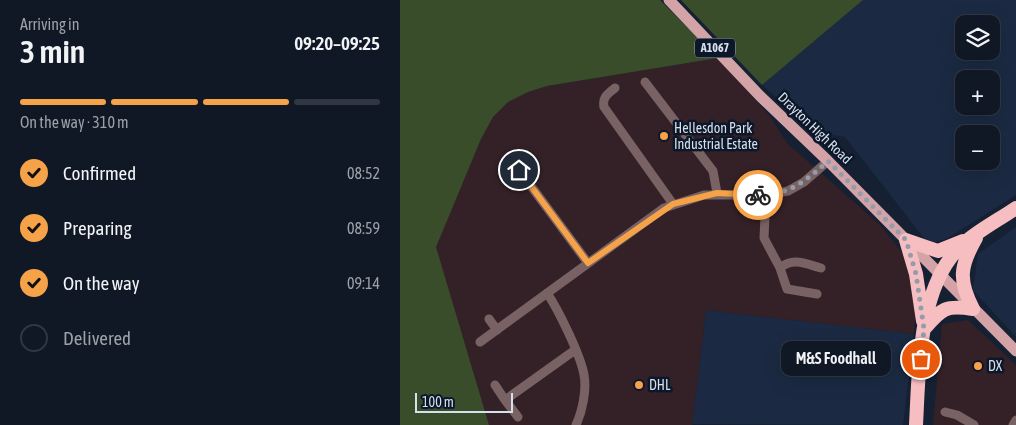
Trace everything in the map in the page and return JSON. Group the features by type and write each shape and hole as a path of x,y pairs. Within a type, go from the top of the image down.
{"highway":[{"path":"916,425 924,329 928,309 941,275 956,251 978,233 1016,208"},
{"name":"A1067","path":"906,240 938,251 978,233"},
{"path":"973,309 964,292 962,272 967,253 978,233"},
{"path":"906,240 916,274 924,329"},
{"path":"924,329 937,314 948,307 973,309"}],"main road":[{"name":"Drayton High Road","path":"669,0 760,96 828,161 941,275"},
{"name":"A1067","path":"941,275 1016,351"}],"street":[{"path":"645,82 713,171 717,193"},
{"path":"615,88 606,95 603,101 604,107 673,204"},
{"path":"480,342 673,204 717,193 766,195 796,187 828,161"},
{"path":"513,162 588,263"},
{"path":"514,186 525,178"},
{"path":"766,195 764,238 780,268 787,289 817,294"},
{"path":"780,268 787,262 796,262 821,268"},
{"path":"547,293 560,315 584,373 585,384 576,425"},
{"path":"489,319 497,330"},
{"path":"506,400 574,350"},
{"path":"495,385 518,417"},
{"path":"945,412 956,414 974,425"},
{"path":"955,425 956,414"},
{"path":"1013,425 1016,420"}],"shaded area":[{"path":"863,0 1016,0 1016,195 948,238 935,242 924,238 845,137 817,132 762,85"},
{"path":"718,58 769,115 787,143 880,225 904,255 911,270 916,302 914,334 706,310 692,425 489,425 435,247 481,139 493,117 508,102 528,92 547,86"},
{"path":"1016,227 1016,337 973,290 978,254"},
{"path":"706,310 914,334 903,425 692,424"},
{"path":"968,320 1016,365 1016,425 933,425 942,324"}],"green space":[{"path":"400,0 660,0 718,58 547,86 528,92 508,102 493,117 481,139 436,247 489,425 400,425"},
{"path":"681,0 863,0 762,85"}],"way so far":[{"path":"758,195 777,194 788,191 811,177 828,161 852,185 906,240 908,254 916,274 924,329 921,359"}],"place":[{"name":"Hellesdon Park Industrial Estate","path":"664,136"},
{"name":"M&S Foodhall","path":"921,359"},
{"name":"DX","path":"978,366"},
{"name":"DHL","path":"639,385"}],"route":[{"path":"519,170 588,263 664,208 673,204 717,193 758,195"}]}
